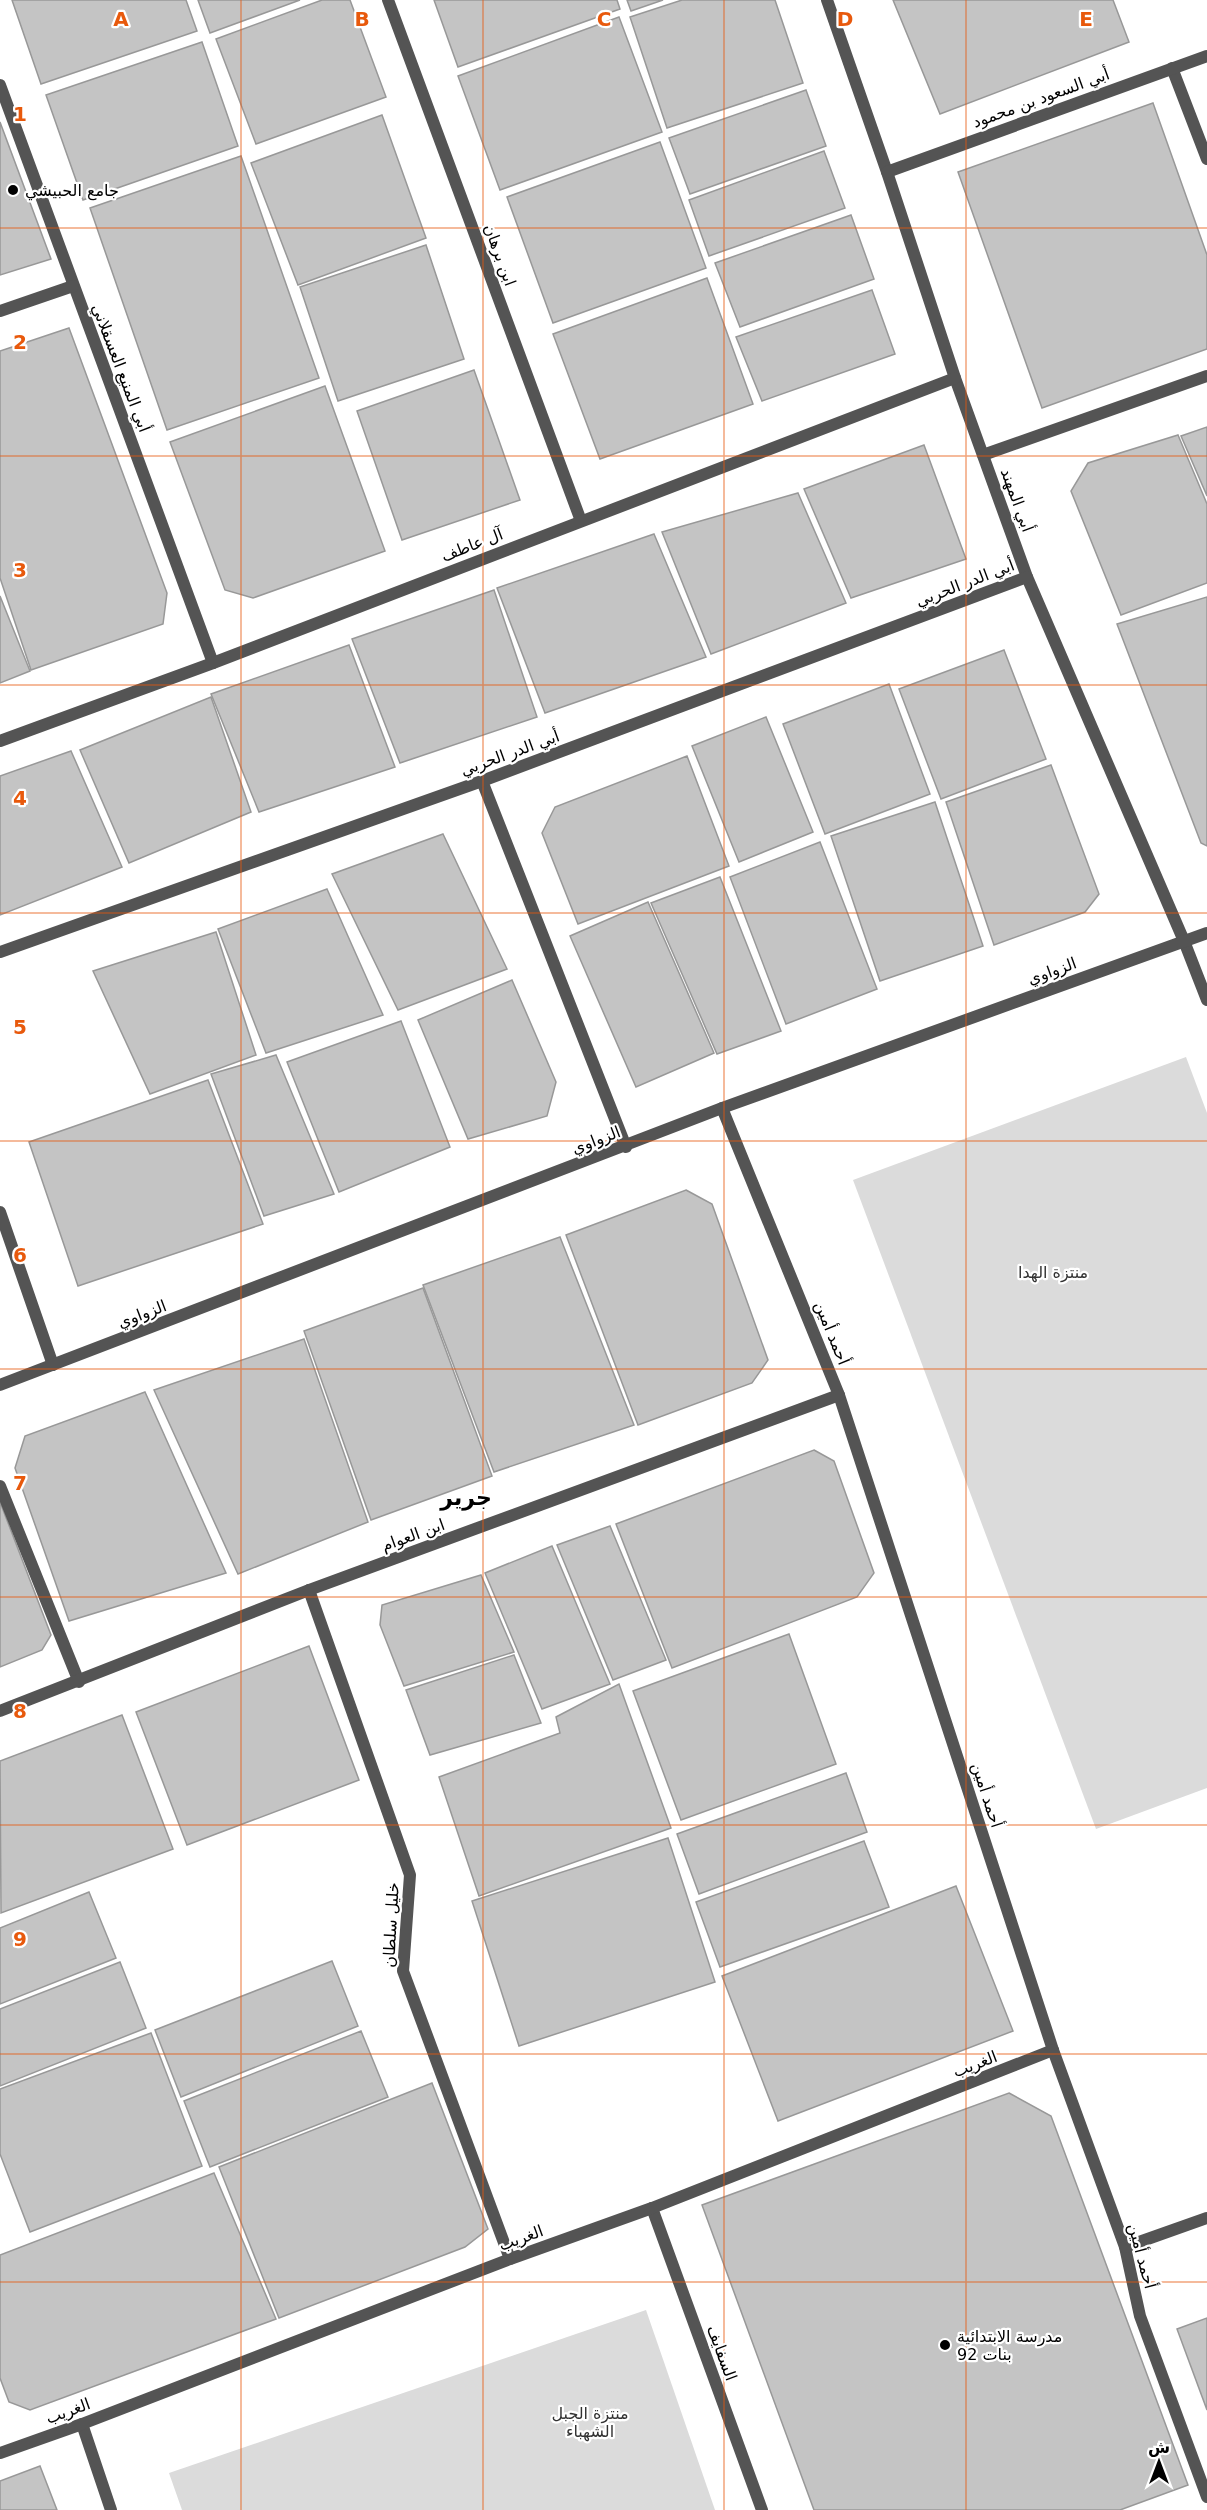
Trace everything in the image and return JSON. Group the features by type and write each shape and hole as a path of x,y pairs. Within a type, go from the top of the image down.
{"street":[{"name":"ابن برهان","path":"388,0 581,521"},
{"name":"أبي المهند","path":"827,0 955,378 1028,577 1184,941 1207,1000"},
{"name":"أبي السعود بن محمود","path":"887,172 1207,56"},
{"path":"1172,68 1207,159"},
{"name":"أبي المنيع العسقلاني","path":"0,85 213,663"},
{"path":"0,311 73,286"},
{"path":"983,455 1207,376"},
{"name":"آل عاطف","path":"0,741 213,663 955,378"},
{"name":"أبي الدر الحربي","path":"0,952 482,781 1028,577"},
{"path":"482,781 626,1147"},
{"name":"الزواوي","path":"0,1386 626,1147 722,1108 1207,933"},
{"name":"أحمد أمين","path":"722,1108 839,1395 1053,2050 1125,2247 1140,2316 1207,2497"},
{"path":"0,1212 53,1365"},
{"name":"ابن العوام","path":"0,1712 309,1590 839,1395"},
{"path":"0,1486 79,1682"},
{"name":"خليل سلطان","path":"309,1590 410,1875 403,1971 510,2259"},
{"name":"الغريب","path":"1,2450 82,2424 510,2259 652,2208 1053,2050"},
{"name":"السفايف","path":"652,2208 762,2510"},
{"path":"1125,2247 1207,2218"},
{"path":"82,2424 111,2510"}],"green space":[{"name":"منتزة الهدا","path":"1186,1057 1207,1113 1207,1788 1096,1829 853,1180"},
{"name":"منتزة الجبل الشهباء","path":"646,2310 715,2510 182,2510 169,2473"}],"building":[{"path":"12,0 186,0 197,31 41,84"},
{"path":"198,0 300,0 210,33"},
{"path":"322,0 350,0 386,97 256,144 216,39"},
{"path":"434,0 617,0 620,9 458,67"},
{"path":"627,0 663,0 631,11"},
{"path":"682,0 775,0 803,83 667,128 630,17"},
{"path":"893,0 1113,0 1129,42 940,114"},
{"path":"619,17 662,132 500,190 458,76"},
{"path":"202,42 238,146 83,200 46,95"},
{"path":"806,90 826,146 690,194 669,138"},
{"path":"1153,103 1207,255 1207,349 1042,408 958,172"},
{"path":"382,115 426,238 298,285 251,163"},
{"name":"جامع الحبيشي","path":"0,122 51,259 0,275"},
{"path":"660,142 706,268 553,323 507,197"},
{"path":"824,151 845,208 709,256 689,200"},
{"path":"241,156 319,378 167,430 90,208"},
{"path":"851,215 874,279 740,327 715,263"},
{"path":"426,245 464,359 338,401 300,287"},
{"path":"707,278 753,404 600,459 553,334"},
{"path":"872,290 895,354 762,401 736,337"},
{"path":"69,328 167,593 163,624 31,670 0,578 0,351"},
{"path":"474,370 520,500 402,540 357,411"},
{"path":"325,386 385,551 253,598 225,590 170,442"},
{"path":"1207,427 1207,496 1181,436"},
{"path":"1178,435 1207,504 1207,583 1121,615 1071,491 1088,463"},
{"path":"924,445 966,559 851,598 804,489"},
{"path":"798,493 846,603 711,654 662,532"},
{"path":"654,534 706,657 545,713 497,588"},
{"path":"494,590 537,717 400,763 352,639"},
{"path":"0,596 30,671 0,683"},
{"path":"1207,597 1207,846 1201,843 1117,624"},
{"path":"349,645 395,767 259,812 211,694"},
{"path":"1004,650 1046,759 941,799 899,689"},
{"path":"889,684 930,794 825,834 783,724"},
{"path":"211,697 251,812 129,863 80,750"},
{"path":"766,717 813,832 739,862 692,746"},
{"path":"71,751 122,867 0,915 0,776"},
{"path":"687,756 729,866 578,924 542,833 555,807"},
{"path":"1051,765 1099,894 1085,912 994,945 946,802"},
{"path":"935,802 983,946 880,981 831,836"},
{"path":"443,834 507,969 398,1010 332,874"},
{"path":"820,842 877,989 786,1024 730,877"},
{"path":"720,877 781,1031 717,1054 651,903"},
{"path":"327,889 383,1015 266,1053 218,929"},
{"path":"648,902 714,1053 636,1087 570,936"},
{"path":"216,932 256,1055 150,1094 93,971"},
{"path":"512,980 556,1082 547,1116 468,1139 418,1020"},
{"path":"401,1021 450,1147 339,1192 287,1062"},
{"path":"276,1055 334,1194 264,1216 211,1074"},
{"path":"208,1080 263,1224 78,1286 29,1142"},
{"path":"686,1190 712,1204 768,1360 752,1383 638,1425 566,1235"},
{"path":"560,1237 634,1425 494,1472 423,1285"},
{"path":"423,1288 492,1476 371,1520 304,1331"},
{"path":"304,1339 368,1522 238,1574 154,1390"},
{"path":"145,1392 226,1573 69,1621 15,1468 25,1436"},
{"path":"814,1450 834,1461 874,1573 857,1597 672,1668 616,1524"},
{"path":"0,1502 51,1635 42,1650 0,1667"},
{"path":"610,1526 666,1660 613,1680 557,1545"},
{"path":"552,1546 610,1684 542,1709 485,1573"},
{"path":"481,1575 514,1652 404,1686 380,1625 382,1605"},
{"path":"789,1634 836,1764 681,1820 633,1691"},
{"path":"309,1646 359,1780 187,1845 136,1712"},
{"path":"514,1655 541,1723 430,1755 406,1690"},
{"path":"619,1684 671,1828 479,1896 439,1777 560,1733 556,1717"},
{"path":"122,1715 173,1849 1,1913 0,1761"},
{"path":"846,1773 867,1832 699,1894 677,1834"},
{"path":"668,1838 715,1982 519,2046 472,1901"},
{"path":"864,1841 889,1907 720,1967 696,1902"},
{"path":"956,1886 1013,2031 778,2121 722,1976"},
{"path":"89,1892 116,1958 0,2004 0,1928"},
{"path":"332,1961 358,2026 181,2097 155,2030"},
{"path":"120,1962 146,2028 0,2086 0,2009"},
{"path":"361,2031 388,2097 210,2167 184,2101"},
{"path":"151,2033 202,2166 30,2232 0,2154 0,2089"},
{"path":"432,2083 488,2229 465,2247 279,2318 219,2167"},
{"name":"مدرسة الابتدائية 92 بنات","path":"1009,2093 1051,2116 1188,2485 1120,2510 814,2510 702,2205"},
{"path":"214,2173 276,2319 30,2410 9,2402 0,2378 0,2255"},
{"path":"1207,2318 1207,2410 1177,2329"},
{"path":"40,2466 57,2510 0,2510 0,2481"}],"place":[{"name":"جامع الحبيشي","path":"13,190"},
{"name":"مدرسة الابتدائية 92 بنات","path":"945,2345"}],"district":[{"name":"جرير","path":"466,1497"}]}
